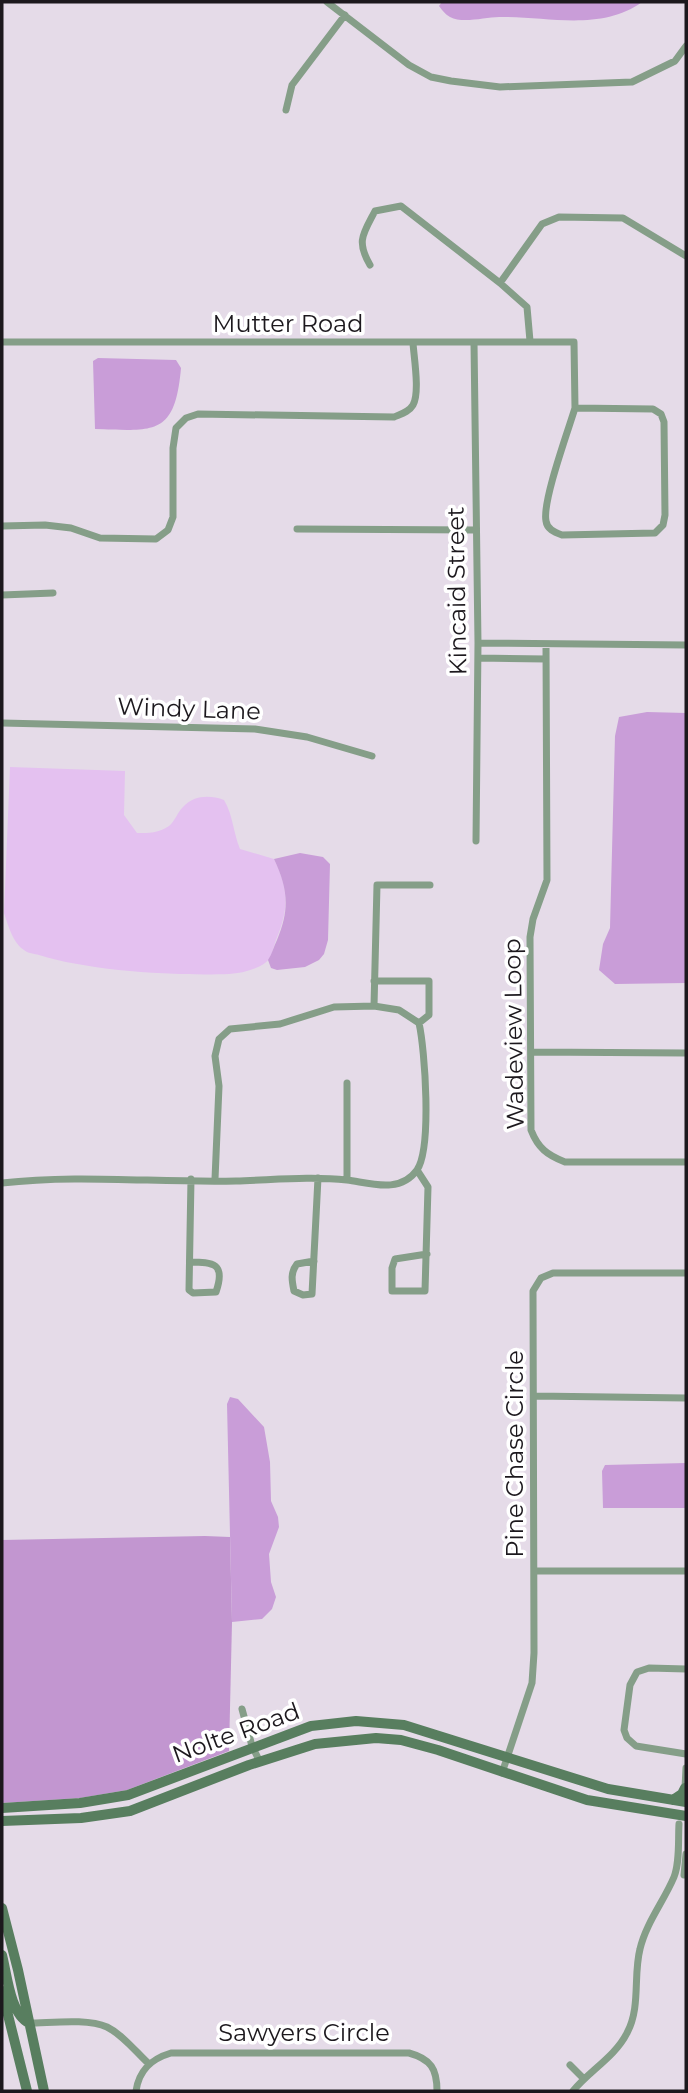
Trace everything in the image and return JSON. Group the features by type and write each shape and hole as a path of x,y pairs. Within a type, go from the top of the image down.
{"street":[{"path":"327,2 409,65 431,76 500,87 632,82 675,61 686,46"},
{"path":"286,110 292,85 345,15"},
{"path":"370,265 361,250 362,237 374,211 401,206 527,307 530,341"},
{"path":"500,283 542,224 559,217 623,218 686,256"},
{"name":"Mutter Road","path":"2,342 574,341 575,408"},
{"name":"Kincaid Street","path":"474,342 478,643 476,841"},
{"path":"2,526 45,525 71,528 100,538 156,539 168,530 173,517 173,448 176,428 186,418 198,414 394,417 408,411 414,404 416,391 413,343"},
{"path":"575,408 653,409 661,414 664,422 665,515 663,524 655,533 562,535 552,531 546,524 546,506 575,408"},
{"path":"297,528 476,530"},
{"path":"2,595 53,593"},
{"path":"478,643 686,645"},
{"name":"Wadeview Loop","path":"546,644 547,880 533,919 530,937 531,1130 536,1143 548,1156 565,1162 686,1162"},
{"path":"478,659 546,659"},
{"name":"Windy Lane","path":"2,723 255,729 307,737 372,756"},
{"path":"374,1006 377,885 430,885"},
{"path":"374,981 429,981 429,1015 419,1023"},
{"path":"2,1183 45,1178 215,1179 318,1178 387,1186 404,1181 417,1170 425,1141 425,1048 419,1023 398,1010 374,1006 334,1007 280,1024 230,1029 219,1039 215,1056 219,1086 215,1179"},
{"path":"531,1052 686,1053"},
{"path":"347,1083 347,1180"},
{"path":"417,1170 428,1187 427,1254 425,1291 392,1291 392,1268 395,1259 427,1254"},
{"path":"314,1261 297,1264 293,1270 291,1280 294,1291 303,1295 312,1294 314,1261 318,1178"},
{"path":"190,1262 212,1262 216,1265 216,1292 190,1292 190,1262 191,1179"},
{"name":"Pine Chase Circle","path":"502,1773 532,1684 535,1571 533,1291 541,1278 553,1273 686,1273"},
{"path":"534,1396 686,1398"},
{"path":"535,1571 686,1571"},
{"path":"686,1669 649,1668 637,1672 629,1685 624,1730 627,1738 636,1746 686,1754"},
{"path":"242,1709 252,1746 260,1762"},
{"name":"Nolte Road","path":"2,1808 80,1803 128,1795 252,1746 311,1726 356,1721 404,1725 608,1789 673,1800 684,1813"},
{"name":"Nolte Road","path":"2,1821 81,1818 130,1811 315,1744 376,1738 401,1740 587,1800 684,1813"},
{"path":"673,1800 682,1794 685,1787 686,1768"},
{"path":"682,1875 684,1813"},
{"path":"573,2091 583,2078 613,2053 627,2033 635,2010 636,1968 640,1947 682,1875 686,1854"},
{"path":"2,1908 18,1970 42,2091"},
{"path":"2,1955 13,2006 23,2020 29,2023 90,2022 106,2027 149,2064 139,2076 136,2091"},
{"path":"2,1991 27,2091"},
{"name":"Sawyers Circle","path":"149,2064 158,2057 171,2053 409,2053 422,2057 433,2065 437,2077 437,2091"},
{"path":"570,2065 583,2078"}],"shaded area":[{"path":"442,2 642,2 609,17 591,20 499,17 461,20 446,14 439,6"},
{"path":"98,358 176,360 181,368 178,390 167,418 147,429 95,429 93,361"},
{"path":"647,712 686,713 686,983 615,984 599,970 603,944 610,928 615,736 619,717"},
{"path":"10,767 125,771 124,815 137,833 165,828 187,803 197,798 213,797 224,800 240,849 274,859 285,890 283,919 269,958 257,968 238,973 184,974 82,965 25,951 14,938 4,913"},
{"path":"300,853 323,857 330,864 328,940 319,960 305,967 277,970 271,968 268,960 281,929 286,899 274,859"},
{"path":"230,1397 238,1399 264,1427 270,1462 271,1501 279,1527 269,1554 271,1582 276,1597 272,1609 262,1619 232,1622 227,1404"},
{"path":"686,1463 686,1508 603,1508 602,1471 605,1465"},
{"path":"230,1537 232,1622 229,1751 127,1790 80,1798 2,1803 2,1540"}]}
